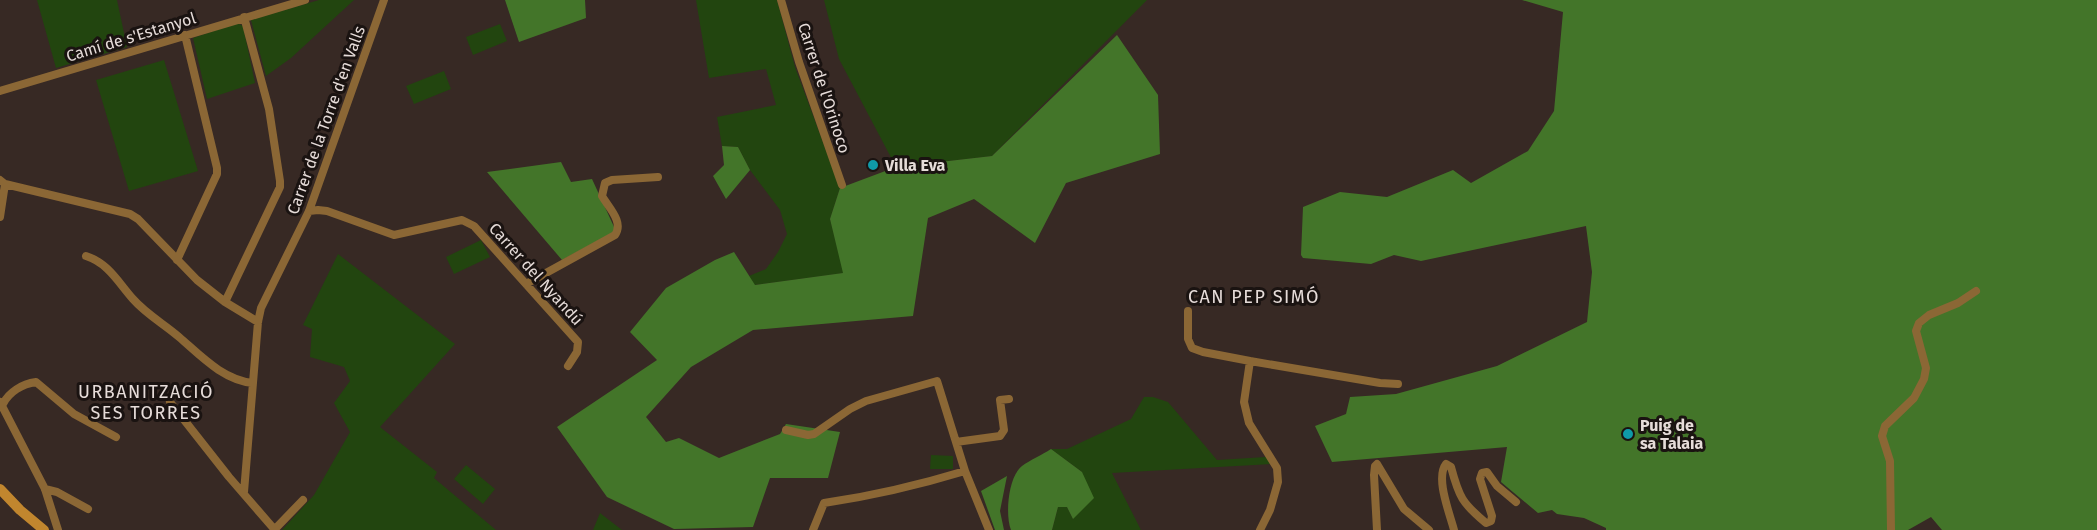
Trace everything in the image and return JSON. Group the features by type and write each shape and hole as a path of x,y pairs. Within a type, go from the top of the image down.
{"street":[{"name":"Camí de s'Estanyol","path":"0,92 185,34 305,0"},
{"name":"Carrer de la Torre d'en Valls","path":"244,492 261,308 309,211 384,0"},
{"name":"Carrer de l'Orinoco","path":"781,0 799,62 842,185"},
{"path":"225,302 280,187 269,109 244,17"},
{"path":"177,260 217,174 185,34"},
{"path":"526,284 615,235 619,223 602,196 605,183 612,180 658,177"},
{"path":"0,217 2,182 130,214 138,219 197,280 225,302 258,322"},
{"name":"Carrer del Nyandú","path":"309,211 327,211 394,235 462,220 474,226 578,342 577,351 568,366"},
{"path":"86,256 104,264 143,310 180,338 193,351 226,375 240,382 253,383"},
{"path":"1891,530 1890,461 1882,436 1885,426 1914,398 1924,379 1926,368 1916,336 1919,323 1929,315 1958,303 1976,291"},
{"path":"1188,310 1188,339 1192,348 1203,352 1380,384 1398,384"},
{"path":"1250,361 1244,402 1249,423 1277,468 1278,482 1270,510 1260,530"},
{"path":"786,430 808,435 814,434 850,409 866,401 937,381 965,471 989,530"},
{"path":"58,530 45,489 1,403 20,387 36,382 74,414 116,437"},
{"path":"956,442 1000,436 1004,430 1000,400 1009,399"},
{"path":"170,402 275,530 303,500"},
{"path":"1377,530 1374,475 1377,464 1404,509 1429,530"},
{"path":"1454,530 1442,480 1442,468 1446,464 1451,467 1456,489 1463,501 1486,523 1491,521 1492,516 1480,479 1482,473 1487,472 1497,486 1516,502"},
{"path":"813,530 824,503 898,490 965,471"},
{"path":"0,489 44,530"},
{"path":"45,489 57,492 88,509"}],"green space":[{"path":"37,0 117,0 127,47 56,68"},
{"path":"319,0 354,0 291,58 266,76 251,20"},
{"path":"505,0 585,0 586,18 519,42"},
{"path":"696,0 777,0 795,67 840,188 830,219 844,273 754,285 749,276 766,269 787,234 780,210 750,170 738,147 722,146 717,117 776,105 766,69 709,78"},
{"path":"824,0 1147,0 992,156 896,167 839,59"},
{"path":"1522,0 2097,0 2097,530 1942,530 1931,517 1908,530 1606,530 1584,518 1557,514 1552,510 1538,513 1501,482 1507,447 1332,462 1315,426 1346,414 1350,397 1396,394 1497,366 1587,322 1592,272 1586,226 1421,261 1394,255 1371,264 1303,258 1301,255 1303,207 1340,192 1387,197 1453,170 1471,183 1528,151 1554,111 1563,12"},
{"path":"237,23 243,26 255,83 207,99 193,38"},
{"path":"500,24 507,41 473,55 466,37"},
{"path":"1117,35 1158,95 1160,154 1066,183 1035,243 974,199 928,218 913,316 753,330 691,367 646,417 666,442 679,438 719,458 780,434 786,424 840,432 828,478 770,478 753,527 674,529 607,497 557,427 657,360 630,332 666,288 715,260 734,252 755,285 843,273 830,219 840,188 896,167 992,156"},
{"path":"164,60 198,171 129,191 96,80"},
{"path":"444,71 451,89 414,104 406,86"},
{"path":"722,146 738,147 750,170 726,199 713,176 724,165"},
{"path":"561,162 571,182 592,179 615,229 612,233 562,260 487,172"},
{"path":"481,240 490,257 454,274 446,257"},
{"path":"338,254 455,344 380,427 437,472 434,478 496,530 282,530 314,495 350,432 334,403 350,381 344,367 310,357 312,329 303,325"},
{"path":"1144,397 1153,397 1168,402 1217,460 1266,457 1272,464 1112,473 1141,530 1052,530 1058,507 1067,507 1073,519 1082,472 1051,449 1067,449 1131,419"},
{"path":"1051,449 1082,472 1094,498 1073,519 1067,507 1058,507 1052,530 1011,530 1008,515 1009,496 1017,471"},
{"path":"931,455 953,456 953,469 930,469"},
{"path":"466,465 495,489 483,504 454,479"},
{"path":"1007,476 1000,511 1004,530 995,530 981,491"},
{"path":"600,513 622,530 593,530"}],"place":[{"name":"Villa Eva","path":"873,165"},
{"name":"Puig de sa Talaia","path":"1628,434"}],"district":[{"name":"CAN PEP SIMÓ","path":"1254,297"},
{"name":"URBANITZACIÓ SES TORRES","path":"146,402"}]}
